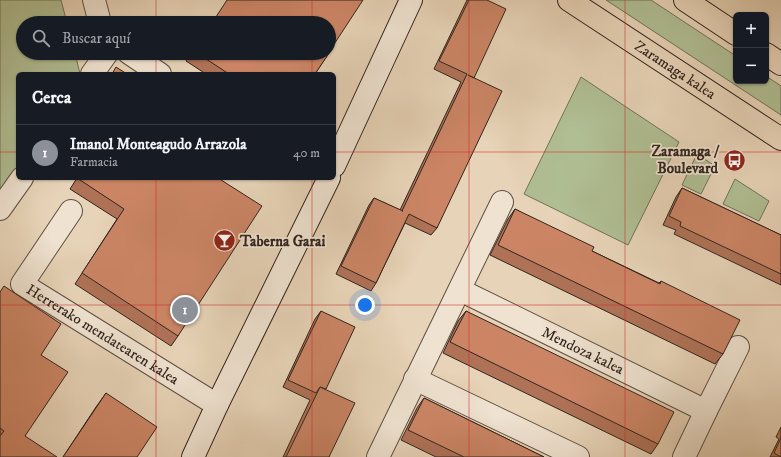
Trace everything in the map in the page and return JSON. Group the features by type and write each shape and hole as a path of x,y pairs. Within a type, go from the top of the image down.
{"main road":[{"name":"Zaramaga kalea","path":"569,0 781,139"},
{"path":"685,0 733,32"},
{"path":"769,56 781,64"}],"street":[{"path":"94,0 98,16"},
{"path":"336,159 411,0"},
{"path":"93,72 102,60"},
{"path":"139,60 157,72"},
{"path":"0,209 21,180"},
{"path":"193,457 326,180"},
{"path":"378,457 415,378 460,290 502,202"},
{"name":"Herrerako mendatearen kalea","path":"71,211 22,284 217,406"},
{"name":"Mendoza kalea","path":"460,290 706,411"},
{"path":"684,457 738,347"},
{"path":"415,378 578,457"}],"green space":[{"path":"0,0 61,0 65,16 16,16 16,60 77,60 80,72 16,72 16,171 0,195"},
{"path":"606,0 651,0 733,54 733,83"},
{"path":"581,77 679,142 628,245 524,194"},
{"path":"769,78 781,86 781,115 734,84 769,84"},
{"path":"697,154 715,166 701,194 682,185"},
{"path":"735,179 769,201 759,221 723,204"}],"building":[{"path":"227,0 363,0 336,41 336,16 217,16"},
{"path":"469,0 487,0 506,9 474,78 502,91 437,228 409,214 376,283 341,266 374,198 402,211 467,74 439,61"},
{"path":"208,60 324,60 316,72 226,72"},
{"path":"116,67 124,72 113,72"},
{"path":"80,180 221,180 262,206 178,336 82,273 124,209"},
{"path":"682,188 781,235 781,274 680,226 681,222 669,216"},
{"path":"515,209 594,247 592,251 660,284 661,281 740,320 723,354 498,245"},
{"path":"4,286 61,324 41,355 68,372 25,436 57,457 0,457 0,436 4,431 0,428 0,292"},
{"path":"321,311 355,327 326,389 320,387 316,393 288,380"},
{"path":"466,311 674,412 658,444 450,342"},
{"path":"320,387 355,403 329,457 286,457"},
{"path":"106,393 157,427 137,457 63,457"},
{"path":"424,398 544,457 464,457 408,430"},
{"path":"781,438 781,457 774,453"}],"place":[{"name":"Zaramaga / Boulevard","path":"734,160"},
{"name":"Taberna Garai","path":"224,241"},
{"name":"Imanol Monteagudo Arrazola","path":"185,310"}]}
